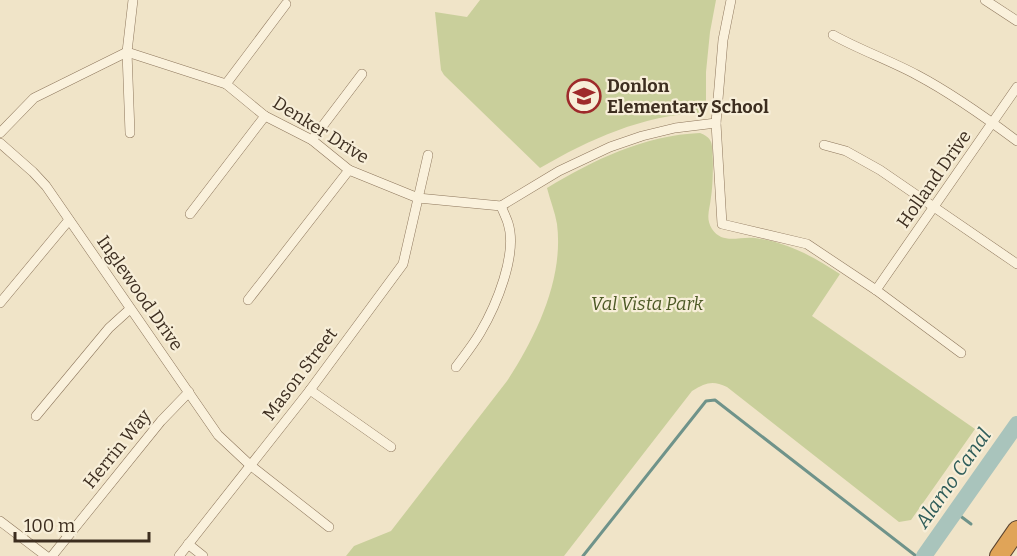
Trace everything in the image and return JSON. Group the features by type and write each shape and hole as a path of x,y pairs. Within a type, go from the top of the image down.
{"highway":[{"path":"999,556 1017,530"}],"street":[{"path":"130,133 127,52 133,0"},
{"path":"731,0 723,40 716,123 723,224 807,244 876,290 961,353"},
{"path":"985,0 1017,21"},
{"path":"226,84 285,4"},
{"path":"833,35 917,75 993,123 1017,141"},
{"path":"0,134 34,98 127,52"},
{"name":"Denker Drive","path":"127,52 226,84 265,116 312,140 349,170 418,198 501,206"},
{"path":"312,140 362,75"},
{"name":"Holland Drive","path":"876,290 1017,87"},
{"path":"190,214 265,116"},
{"path":"456,367 492,312 507,266 511,244 509,224 501,206 559,171 610,147 675,128 716,123"},
{"name":"Inglewood Drive","path":"0,142 33,172 69,220 219,435 250,465 329,527"},
{"path":"824,145 846,151 880,170 1017,264"},
{"name":"Mason Street","path":"178,556 310,390 403,264 428,155"},
{"path":"248,300 349,170"},
{"path":"0,303 69,220"},
{"path":"36,416 109,328 130,309"},
{"path":"310,390 391,447"},
{"name":"Herrin Way","path":"51,556 160,421 189,392"},
{"path":"0,520 46,556"},
{"path":"188,544 203,556"}],"green space":[{"name":"Donlon Elementary School","path":"480,0 716,0 706,72 706,108 701,113 658,118 618,130 578,147 540,168 441,70 435,12 467,17"},
{"name":"Val Vista Park","path":"700,133 709,139 712,146 712,185 708,217 716,234 732,239 755,238 778,243 810,256 840,274 812,316 975,429 911,520 899,522 727,387 713,383 705,384 692,391 564,556 346,556 354,546 391,531 507,381 528,346 546,307 556,266 557,224 547,188 620,151 659,138"}],"waterway":[{"path":"583,556 706,401 715,400 916,556"},
{"name":"Alamo Canal","path":"924,556 1017,424"},
{"path":"955,512 971,524"}],"place":[{"name":"Donlon Elementary School","path":"584,96"}]}
